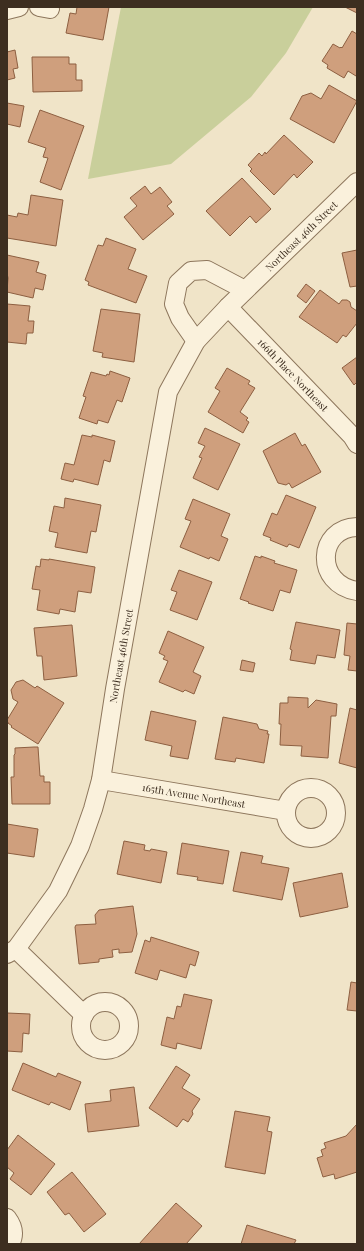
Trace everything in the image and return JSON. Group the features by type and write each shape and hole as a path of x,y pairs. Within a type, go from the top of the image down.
{"street":[{"path":"7,10 19,7"},
{"name":"Northeast 46th Street","path":"12,952 58,890 80,846 93,809 101,780 168,392 196,341 245,290 355,187"},
{"path":"196,341 180,318 174,304 178,283 191,271 207,270 245,290"},
{"name":"166th Place Northeast","path":"228,307 352,436 357,444"},
{"path":"357,527 345,529 336,535 329,544 326,555 326,566 330,576 338,584 348,590 357,591"},
{"name":"165th Avenue Northeast","path":"101,780 286,811"},
{"path":"12,952 84,1015"},
{"path":"7,1218 12,1226 13,1233 10,1244"}],"green space":[{"path":"121,7 313,7 286,53 251,97 171,164 88,179"}],"building":[{"path":"77,7 109,7 103,40 66,33 70,13 76,14"},
{"path":"345,7 357,7 357,13"},
{"path":"352,31 357,34 357,74 356,76 348,71 344,78 327,68 328,65 322,61 333,44 342,48"},
{"path":"15,50 18,68 13,69 15,78 7,80 7,52"},
{"path":"32,57 69,57 69,64 76,64 76,80 82,80 82,91 33,92"},
{"path":"329,85 357,101 334,143 290,119 302,96 311,93 321,99"},
{"path":"7,103 24,106 20,127 7,124"},
{"path":"40,110 84,126 61,190 40,182 48,158 43,157 46,148 28,142"},
{"path":"284,135 313,162 297,178 294,174 274,195 250,171 252,169 248,165 259,153 262,156 265,152 266,154"},
{"path":"242,178 271,209 256,223 250,216 230,236 206,211"},
{"path":"145,186 151,194 160,187 172,202 167,206 174,214 143,240 124,217 137,206 130,198"},
{"path":"31,195 63,200 56,246 7,238 7,215 17,217 18,213 28,215"},
{"path":"106,238 136,249 128,269 147,276 136,303 88,285 89,282 85,280 98,245 103,246"},
{"path":"357,250 357,286 350,287 342,253"},
{"path":"7,255 39,262 36,272 46,275 43,290 35,288 33,298 7,292"},
{"path":"306,284 315,291 306,303 297,296"},
{"path":"320,290 339,304 342,300 347,300 350,302 351,307 357,311 357,323 346,337 343,335 337,343 299,317"},
{"path":"7,304 30,306 28,321 34,321 33,333 27,333 26,344 7,342"},
{"path":"101,309 140,314 134,362 102,357 103,353 93,351"},
{"path":"357,357 357,382 354,385 342,368"},
{"path":"227,368 250,381 248,384 255,388 240,412 248,418 246,420 249,422 243,433 208,412 220,391 215,388"},
{"path":"110,371 130,378 122,402 117,400 108,423 98,420 97,424 79,418 86,397 83,396 91,372 106,376 107,374 109,375"},
{"path":"205,428 240,444 218,490 193,478 202,458 199,457 205,446 198,443"},
{"path":"295,433 302,446 305,444 321,472 292,488 289,483 286,485 278,483 263,451"},
{"path":"82,435 92,437 92,435 115,441 110,462 104,460 98,485 74,479 73,482 61,479 65,463 74,465"},
{"path":"286,495 316,507 299,548 289,544 287,547 270,540 271,538 263,535 272,513 277,515"},
{"path":"65,498 101,505 96,532 91,531 87,553 55,547 58,533 49,531 54,506 64,508"},
{"path":"193,499 230,514 221,536 228,539 219,561 210,557 209,559 180,547 191,521 185,519"},
{"path":"255,556 261,558 261,556 275,561 274,563 297,570 290,593 280,590 273,611 240,599"},
{"path":"41,559 95,567 91,593 78,591 75,612 60,609 59,614 37,610 40,590 32,589 36,566 40,567"},
{"path":"179,570 212,582 197,620 170,610 177,592 171,590"},
{"path":"296,622 340,630 335,658 317,655 315,664 290,660 292,650 290,649"},
{"path":"347,623 357,624 357,671 348,670 350,656 344,655"},
{"path":"72,625 77,676 44,680 42,656 37,656 34,628"},
{"path":"168,631 204,647 193,672 201,676 194,694 185,690 183,692 159,682 168,661 163,659 165,656 159,653"},
{"path":"242,660 255,663 253,672 240,670"},
{"path":"23,680 35,688 37,686 64,703 38,744 11,727 12,726 7,720 18,702 13,699 11,690 16,682"},
{"path":"288,697 308,698 308,708 316,700 337,704 336,716 331,716 328,758 301,756 302,746 280,745 280,703 288,703"},
{"path":"350,708 357,710 357,768 339,763"},
{"path":"151,711 196,721 188,759 170,756 172,746 145,740"},
{"path":"223,717 257,724 259,729 268,731 267,734 269,734 264,763 236,758 235,762 215,759"},
{"path":"38,747 40,776 44,776 44,782 50,782 50,804 12,804 11,777 14,777 15,748"},
{"path":"7,824 38,829 34,857 7,853"},
{"path":"124,841 145,845 144,850 150,851 151,849 167,852 161,883 117,874"},
{"path":"182,843 229,851 223,884 197,880 198,877 177,874"},
{"path":"241,852 263,856 261,863 289,868 282,900 233,891"},
{"path":"342,873 348,907 300,917 293,883"},
{"path":"133,906 137,934 132,952 119,953 119,949 112,950 113,957 99,959 99,962 79,964 76,925 96,924 95,915 99,910"},
{"path":"151,937 199,952 195,966 190,964 186,978 160,970 157,980 135,973 145,940 150,942"},
{"path":"351,982 357,983 357,1011 347,1010"},
{"path":"184,994 212,1000 201,1049 177,1043 176,1049 161,1045 167,1017 174,1019 177,1006 181,1007"},
{"path":"7,1013 30,1014 29,1034 23,1033 22,1052 7,1051"},
{"path":"23,1063 56,1077 58,1073 81,1082 70,1110 51,1102 49,1105 12,1090"},
{"path":"176,1066 190,1075 182,1088 200,1099 192,1111 193,1114 188,1122 183,1119 177,1127 149,1108"},
{"path":"134,1087 139,1126 88,1132 85,1104 111,1101 110,1090"},
{"path":"235,1111 270,1117 267,1131 272,1132 265,1174 225,1167"},
{"path":"357,1124 357,1172 335,1179 334,1174 323,1177 317,1158 323,1156 321,1150 326,1148 324,1143 346,1136"},
{"path":"18,1135 55,1164 31,1195 10,1179 14,1173 7,1167 7,1150"},
{"path":"72,1172 106,1214 84,1232 69,1213 65,1215 47,1192"},
{"path":"176,1203 202,1226 186,1244 139,1244"},
{"path":"247,1225 296,1240 294,1244 241,1244"}]}
